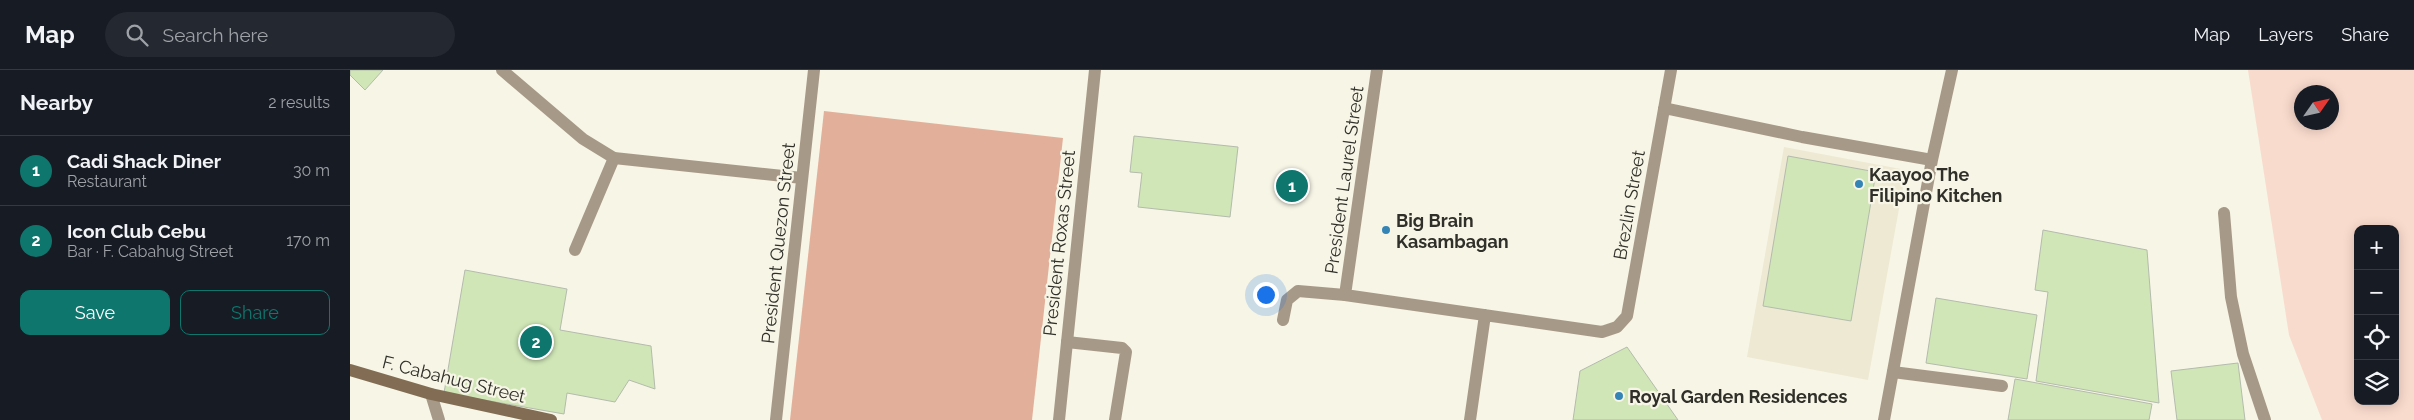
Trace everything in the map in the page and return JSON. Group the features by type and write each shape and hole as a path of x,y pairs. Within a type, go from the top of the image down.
{"main road":[{"name":"F. Cabahug Street","path":"350,370 431,394 551,420"}],"street":[{"path":"502,70 583,139 614,158 802,178"},
{"name":"President Quezon Street","path":"776,420 814,70"},
{"name":"President Roxas Street","path":"1058,420 1095,70"},
{"name":"President Laurel Street","path":"1345,295 1377,70"},
{"name":"Brezlin Street","path":"1486,315 1602,332 1617,327 1627,316 1671,70"},
{"path":"1884,420 1932,160 1952,70"},
{"path":"1664,108 1802,137 1932,160"},
{"path":"575,250 614,158"},
{"path":"2224,213 2231,297 2244,354 2265,420"},
{"path":"1283,320 1287,300 1298,291 1345,295 1486,315 1470,420"},
{"path":"1067,342 1122,348 1126,352 1115,420"},
{"path":"1892,372 2002,386"},
{"path":"431,394 439,420"}],"shaded area":[{"path":"2248,70 2414,70 2414,420 2322,420 2289,335"},
{"path":"824,111 1063,138 1032,420 790,420"},
{"path":"1784,147 1906,170 1868,380 1747,357"}],"building":[{"path":"350,70 383,70 365,90 350,75"},
{"path":"1134,136 1238,147 1230,217 1138,207 1142,173 1130,172"},
{"path":"1788,156 1876,172 1851,321 1763,306"},
{"path":"2043,230 2147,250 2159,403 2036,381 2048,292 2035,290"},
{"path":"465,270 567,289 560,330 651,346 655,389 629,380 615,402 567,393 564,414 444,393"},
{"path":"1936,298 2037,315 2027,379 1926,363"},
{"name":"Royal Garden Residences","path":"1627,347 1678,420 1573,420 1580,371"},
{"path":"2238,363 2245,420 2177,420 2171,371"},
{"path":"2015,379 2152,404 2149,420 2008,420"}],"place":[{"name":"Kaayoo The Filipino Kitchen","path":"1859,184"},
{"name":"Cadi Shack Diner","path":"1292,186"},
{"name":"Big Brain Kasambagan","path":"1386,230"},
{"name":"Icon Club Cebu","path":"536,342"},
{"name":"Royal Garden Residences","path":"1619,396"}]}
